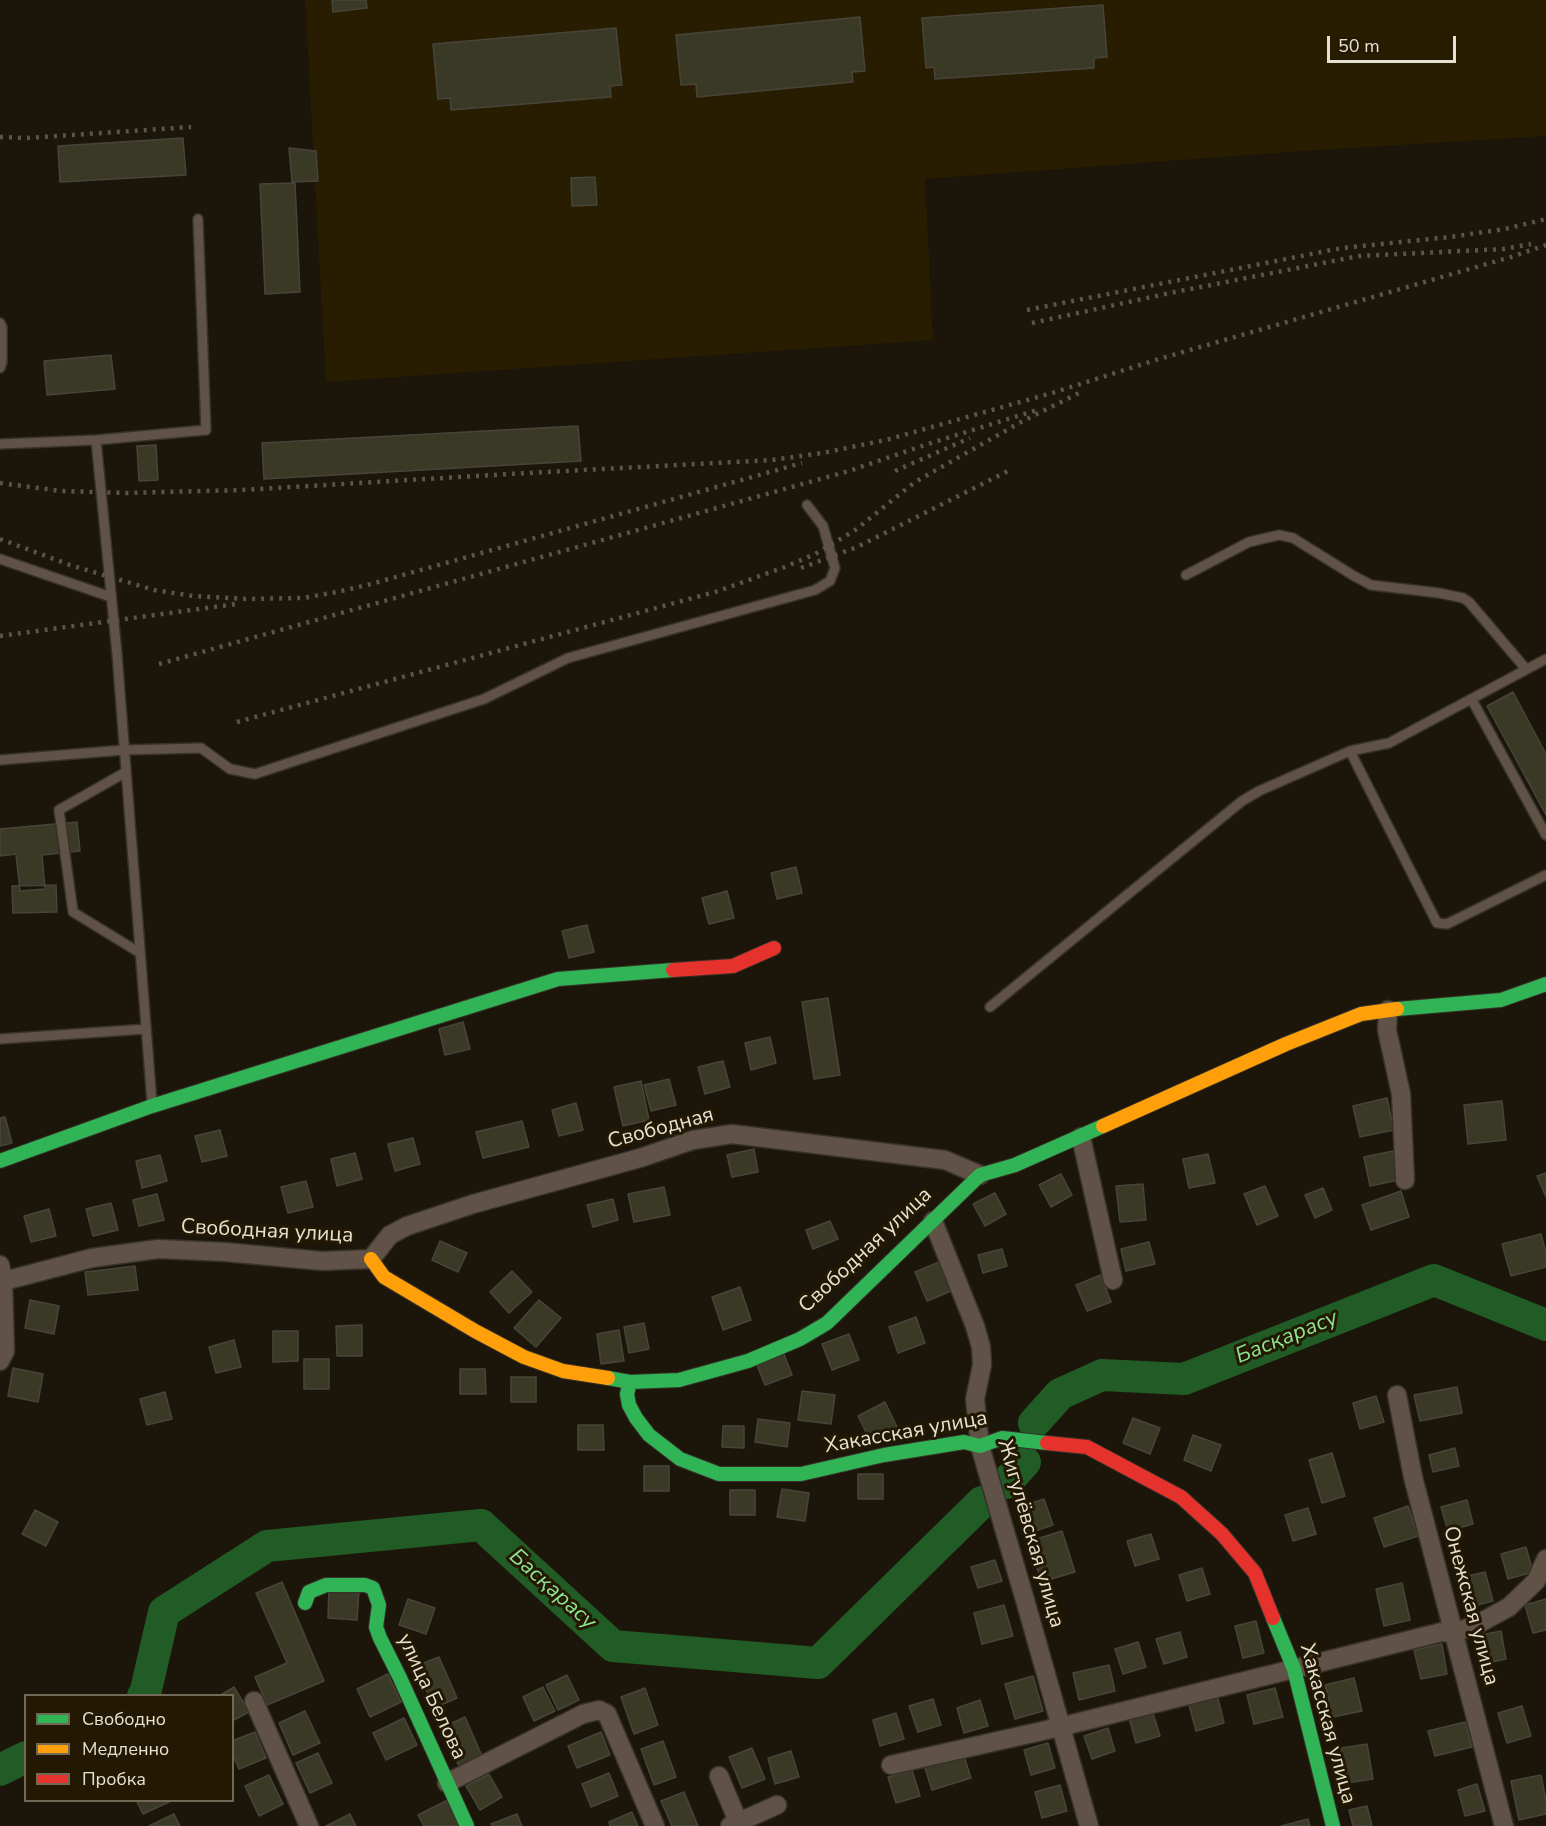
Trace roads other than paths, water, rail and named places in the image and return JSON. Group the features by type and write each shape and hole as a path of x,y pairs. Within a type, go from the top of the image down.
{"street":[{"path":"0,1161 152,1106 558,979 733,966 774,948"},
{"name":"Свободная улица","path":"1,1276 92,1258 158,1249 225,1252 322,1261 370,1259 384,1277 475,1332 524,1357 563,1371 630,1382 679,1380 748,1361 800,1339 827,1323 980,1175 1015,1165 1286,1044 1361,1014 1501,1000 1546,984"},
{"path":"1388,1010 1387,1030 1401,1095 1405,1180"},
{"name":"Свободная","path":"370,1259 390,1235 407,1226 473,1204 640,1158 693,1140 732,1134 945,1160 980,1175"},
{"path":"1081,1137 1113,1280"},
{"name":"Жигулёвская улица","path":"933,1221 972,1316 981,1347 982,1365 975,1399 980,1446 1089,1826"},
{"path":"0,1361 5,1351 1,1276"},
{"name":"Хакасская улица","path":"630,1382 627,1394 629,1405 649,1435 680,1459 718,1474 801,1474 884,1455 964,1442 980,1446 1002,1438 1087,1447 1181,1497 1222,1534 1255,1573 1294,1669 1333,1826"},
{"name":"Онежская улица","path":"1397,1395 1413,1477 1504,1826"},
{"path":"891,1765 1060,1727 1442,1632 1453,1633 1476,1625 1509,1607 1536,1581 1546,1559"},
{"name":"улица Белова","path":"305,1603 309,1592 326,1585 365,1585 373,1588 379,1605 376,1627 380,1638 467,1826"},
{"path":"254,1701 309,1826"},
{"path":"447,1783 583,1714 599,1710 607,1714 655,1826"},
{"path":"719,1776 736,1825 777,1805"}],"lane":[{"path":"0,444 96,440 206,430 198,219"},
{"path":"0,323 2,362 0,368"},
{"path":"96,440 126,772 152,1106"},
{"path":"0,760 124,750 201,748 230,769 255,774 484,699 568,658 816,590 830,581 835,567 823,526 807,505"},
{"path":"1186,575 1249,542 1279,535 1293,538 1371,585 1462,598 1469,602 1526,669"},
{"path":"0,559 111,597"},
{"path":"990,1007 1242,801 1259,791 1350,752 1389,743 1546,659"},
{"path":"1472,700 1546,834"},
{"path":"1350,752 1437,923 1447,924 1546,875"},
{"path":"126,772 59,810 73,912 140,953"},
{"path":"0,1039 146,1029"}],"waterway":[{"name":"Басқарасу","path":"1034,1423 1060,1394 1102,1375 1184,1379 1434,1280 1546,1325"},
{"name":"Басқарасу","path":"1006,1483 1025,1462"},
{"name":"Басқарасу","path":"145,1694 164,1612 267,1546 481,1525 613,1646 818,1663 982,1502"},
{"name":"Басқарасу","path":"0,1770 24,1758"}],"railway":[{"path":"0,137 27,138 191,127"},
{"path":"1027,310 1342,248 1450,237 1505,229 1546,219"},
{"path":"1032,323 1359,256 1504,249 1531,244"},
{"path":"0,483 61,491 126,493 242,490 772,460 822,453 886,440 1052,393 1159,359 1546,245"},
{"path":"237,722 715,592 785,567 815,554 854,531 915,482 1021,422 1079,393"},
{"path":"159,664 849,471 1037,410"},
{"path":"895,471 970,438"},
{"path":"0,539 70,565 154,590 193,596 246,599 303,598 371,584 802,463"},
{"path":"801,568 857,547 1010,470"},
{"path":"0,636 236,604"}]}
